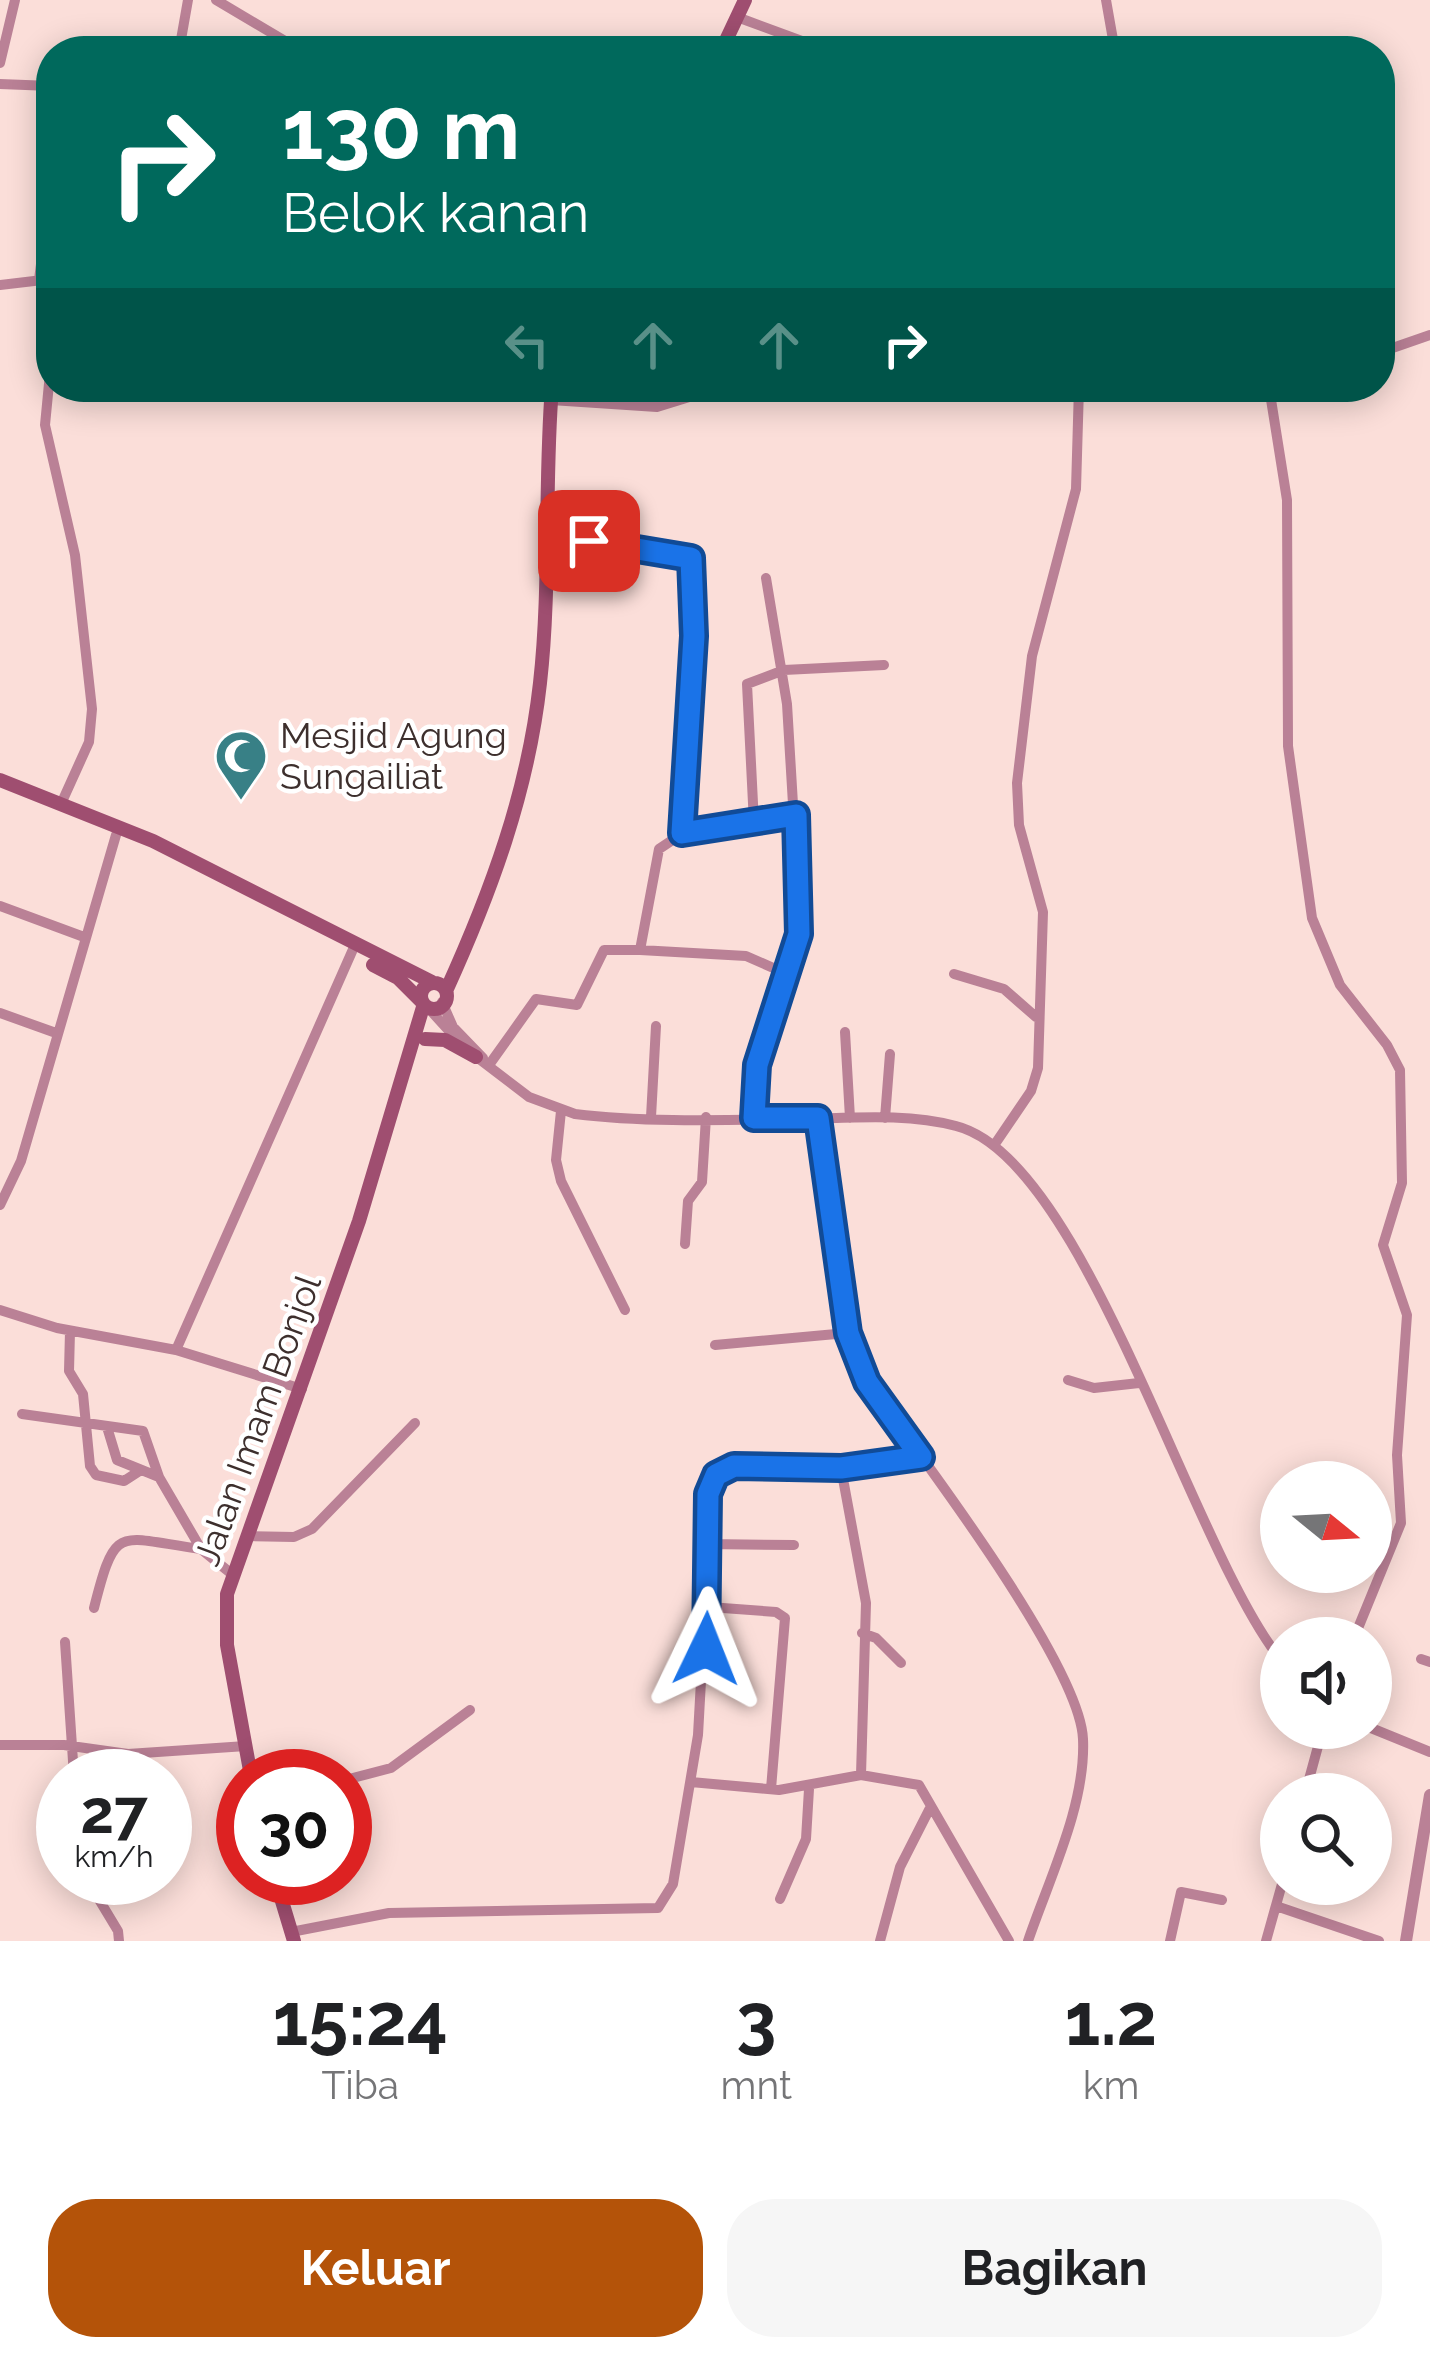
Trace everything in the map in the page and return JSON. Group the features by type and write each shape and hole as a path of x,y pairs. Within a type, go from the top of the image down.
{"main road":[{"path":"728,36 745,0"},
{"name":"Jalan Imam Bonjol","path":"246,1749 224,1612 233,1575 302,1389 433,998 482,908 516,813 540,682 551,402"},
{"path":"0,783 153,841 433,998"},
{"path":"0,783 218,880 352,950"},
{"name":"Jalan Imam Bonjol","path":"402,1091 425,1040 433,998"},
{"path":"425,1040 445,1040 483,1061"},
{"path":"283,1905 293,1937"}],"street":[{"path":"0,63 15,0"},
{"path":"182,36 188,0"},
{"path":"216,0 277,36"},
{"path":"1106,0 1112,36"},
{"path":"737,17 788,36"},
{"path":"0,85 36,86"},
{"path":"0,285 36,280"},
{"path":"1395,347 1430,335"},
{"path":"47,402 45,425 75,555 92,709 88,742 61,805"},
{"path":"616,402 657,407 673,402"},
{"path":"995,1144 1037,1076 1042,912 1019,825 1020,737 1039,628 1072,511 1078,402"},
{"path":"1271,402 1287,500 1288,746 1312,917 1340,985 1394,1056 1403,1106 1400,1205 1383,1240 1407,1315 1397,1455 1400,1522 1362,1617"},
{"path":"546,535 691,558 694,636 682,833"},
{"path":"754,1118 757,1065 800,921 784,670 766,578"},
{"path":"754,823 755,756 744,691 748,682 784,670 884,665"},
{"path":"640,950 659,849 682,833 796,815"},
{"path":"0,1205 21,1161 116,835"},
{"path":"0,906 84,937"},
{"path":"483,1061 536,999 575,1005 607,948 736,954 787,974"},
{"path":"176,1350 352,950"},
{"path":"954,974 1004,989 1036,1016"},
{"path":"433,998 440,1027 529,1097 561,1111 651,1117 885,1118 968,1130 995,1144 1063,1230 1241,1604 1260,1631"},
{"path":"0,1013 56,1033"},
{"path":"651,1117 656,1026"},
{"path":"845,1032 850,1118"},
{"path":"885,1118 890,1054"},
{"path":"561,1111 556,1150 561,1181 625,1310"},
{"path":"685,1244 688,1201 702,1182 706,1117"},
{"path":"818,1118 848,1333 867,1382 1037,1628 1080,1719 1077,1787 1028,1941"},
{"path":"0,1310 70,1331 176,1350 302,1389"},
{"path":"70,1331 70,1377 83,1394 90,1466 96,1475 129,1480 141,1470"},
{"path":"715,1345 848,1333"},
{"path":"1068,1380 1094,1388 1139,1383"},
{"path":"22,1414 148,1435 159,1477 201,1549 233,1575"},
{"path":"247,1536 302,1535 338,1506 415,1423"},
{"path":"106,1427 117,1460 159,1477"},
{"path":"293,1937 389,1912 658,1908 673,1884 692,1782 709,1607 708,1494 725,1468 841,1468 921,1457"},
{"path":"841,1468 866,1603 862,1775"},
{"path":"94,1608 108,1553 115,1545 134,1540 201,1549"},
{"path":"707,1544 794,1545"},
{"path":"709,1607 776,1612 785,1618 771,1790"},
{"path":"862,1633 876,1638 901,1663"},
{"path":"65,1642 75,1747"},
{"path":"372,1773 391,1768 470,1710"},
{"path":"1392,1737 1430,1752"},
{"path":"0,1745 128,1754 246,1746"},
{"path":"692,1782 809,1789 862,1775 919,1785 1009,1941"},
{"path":"780,1899 806,1839 809,1789"},
{"path":"1406,1941 1430,1795"},
{"path":"880,1941 900,1867 930,1808"},
{"path":"1170,1941 1181,1892 1222,1900"},
{"path":"103,1905 118,1930 119,1941"},
{"path":"1266,1941 1276,1906 1379,1941"}],"place":[{"name":"Mesjid Agung Sungailiat","path":"241,802"}],"route":[{"path":"589,541 687,554 693,564 694,636 682,833 692,836 796,815 799,934 757,1065 754,1118 818,1118 848,1333 867,1382 921,1457 841,1468 734,1466 716,1475 708,1494 706,1649"}]}
